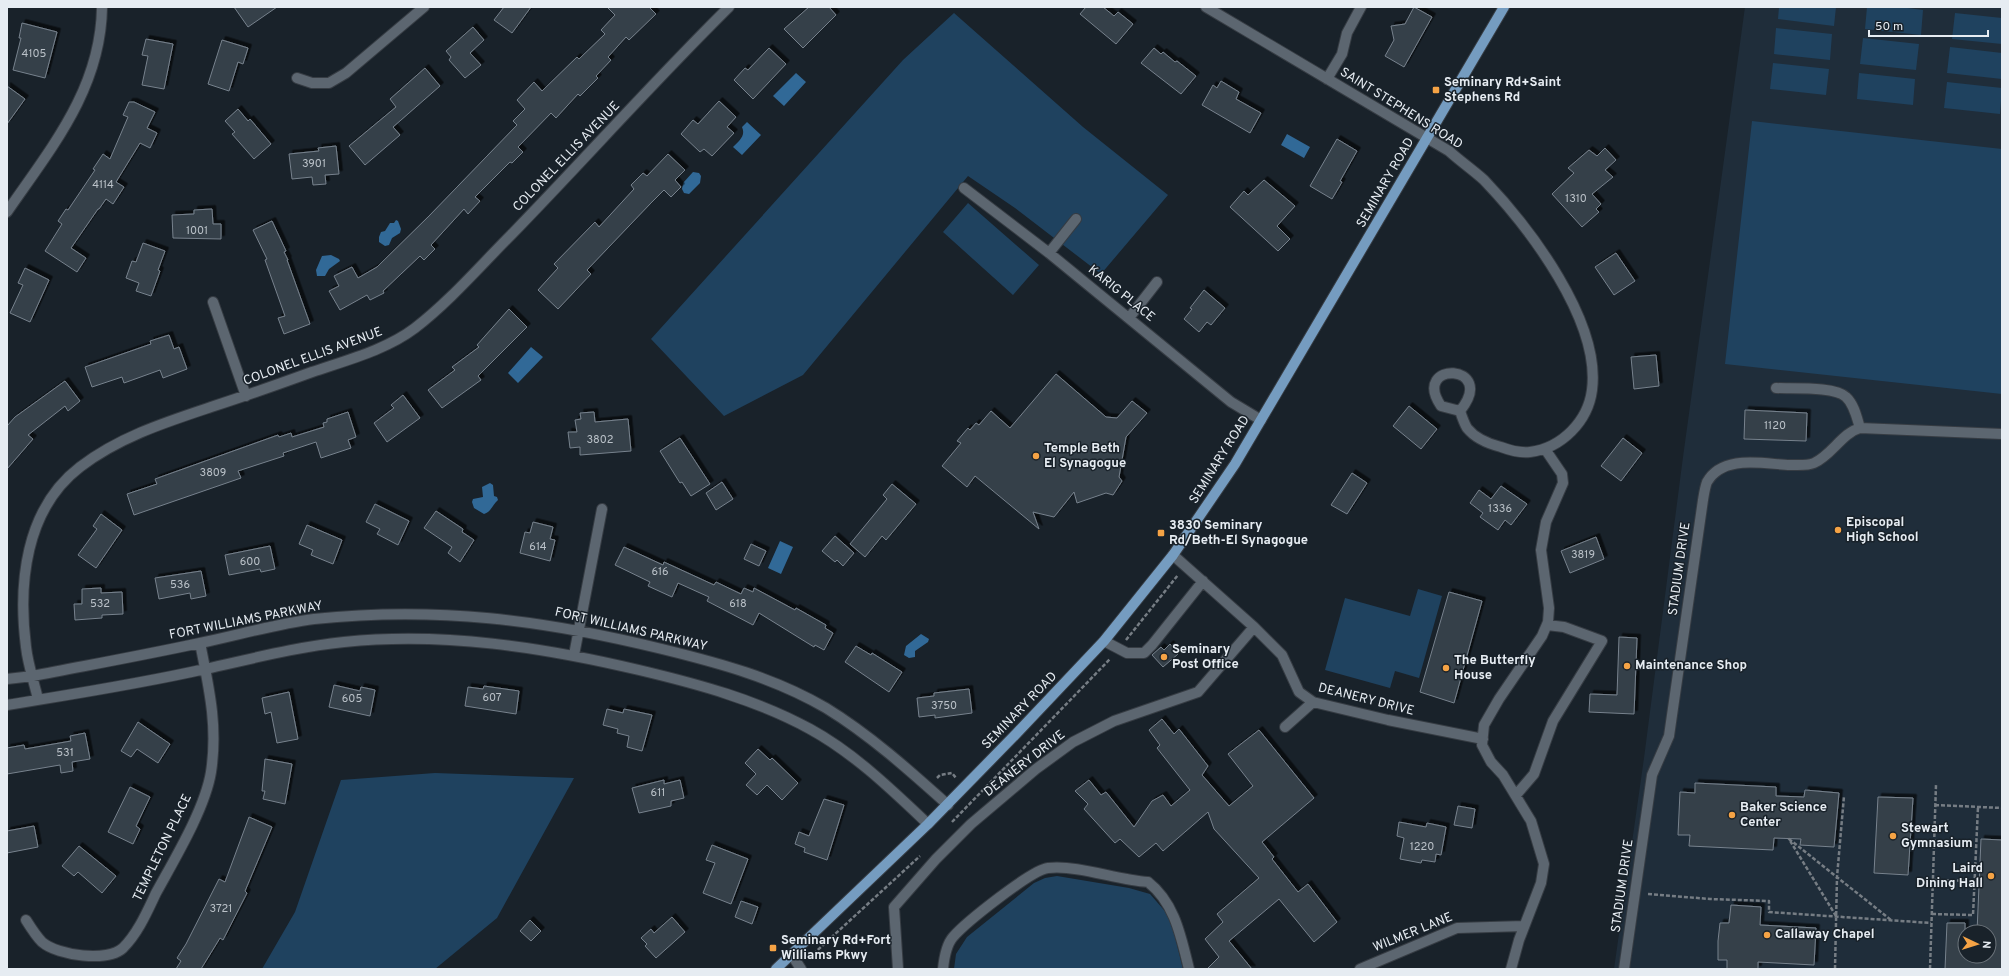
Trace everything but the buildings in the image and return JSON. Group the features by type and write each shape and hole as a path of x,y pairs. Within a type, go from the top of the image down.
{"main road":[{"name":"SEMINARY ROAD","path":"776,969 948,805 1104,641 1174,555 1232,469 1504,7"}],"street":[{"path":"7,212 57,141 77,106 91,73 97,49 102,7"},
{"path":"296,78 312,83 329,83 346,73 424,7"},
{"name":"COLONEL ELLIS AVENUE","path":"38,699 26,650 24,574 34,532 55,493 80,466 133,436 157,425 246,396 373,351 414,329 434,312 527,218 729,7"},
{"name":"SAINT STEPHENS ROAD","path":"1206,7 1449,151 1483,180 1540,246 1559,277 1581,322 1591,355 1593,374 1592,392 1585,411 1575,428 1564,438 1545,449 1529,452 1490,445 1467,428 1460,412"},
{"path":"1327,79 1342,54 1347,33 1361,7"},
{"name":"KARIG PLACE","path":"964,188 1049,253 1231,402 1261,420"},
{"path":"1049,253 1076,220"},
{"path":"1129,318 1156,282"},
{"path":"213,302 246,396"},
{"path":"1776,388 1831,391 1841,393 1847,397 1852,406 1860,428 2002,434"},
{"name":"STADIUM DRIVE","path":"1624,969 1652,775 1669,736 1706,483 1713,474 1724,466 1738,462 1798,465 1813,464 1827,456 1847,436 1860,428"},
{"path":"1511,969 1524,926 1541,883 1544,864 1531,821 1516,795 1503,775 1492,762 1482,745 1484,725 1498,699 1542,636 1547,625 1549,608 1542,550 1546,522 1563,483 1562,474 1545,449"},
{"path":"574,655 602,509"},
{"path":"1174,555 1254,627"},
{"path":"1104,641 1127,653 1144,653 1203,581"},
{"name":"FORT WILLIAMS PARKWAY","path":"7,679 33,676 312,620 376,614 447,614 499,618 579,629 737,668 786,688 824,707 858,728 895,758 948,805"},
{"path":"1516,795 1534,774 1553,721 1602,641 1564,627 1547,625"},
{"name":"DEANERY DRIVE","path":"898,969 894,907 936,859 971,824 1036,769 1073,742 1114,721 1198,692 1254,627 1282,655 1299,692 1313,702 1388,720 1483,735"},
{"path":"7,705 205,669 298,648 384,639 428,638 466,640 574,655 666,676 729,694 786,717 839,747 928,824"},
{"name":"TEMPLETON PLACE","path":"26,920 43,943 59,951 82,956 104,955 122,949 135,933 182,845 200,807 211,774 214,716 200,643"},
{"path":"1285,727 1313,702"},
{"path":"943,969 945,956 952,938 977,916 1030,876 1047,868 1067,868 1148,882 1153,886 1174,913 1189,969"},
{"name":"WILMER LANE","path":"1360,969 1456,928 1524,926"},
{"path":"792,955 800,968"}],"path":[{"path":"952,823 1054,716"},
{"path":"1930,969 1936,785"},
{"path":"1835,969 1837,877 1844,796"},
{"path":"1935,805 2002,808"},
{"path":"1932,914 1973,915 1978,807"},
{"path":"1836,916 1789,839 1892,920"},
{"path":"800,968 925,851"},
{"path":"1932,880 1975,882"},
{"path":"1635,892 1710,899 1769,901 1769,912 1931,922"}],"shaded area":[{"name":"Episcopal High School","path":"1745,7 2002,7 2002,969 1614,969 1644,758 1683,457"},
{"path":"1779,7 1836,7 1834,26 1778,19"},
{"path":"1867,7 1900,7 1923,10 1921,35 1865,29"},
{"path":"954,13 1083,127 1168,195 1101,274 1015,208 968,176 803,375 724,416 651,339 903,60"},
{"path":"1955,13 2002,18 2002,44 1952,39"},
{"path":"1776,28 1832,34 1830,60 1774,54"},
{"path":"1863,38 1919,44 1916,70 1860,64"},
{"path":"1950,47 2002,53 2002,79 1947,73"},
{"path":"1773,63 1829,69 1826,95 1770,89"},
{"path":"796,73 806,82 784,106 773,96"},
{"path":"1859,73 1915,79 1913,105 1857,99"},
{"path":"1947,82 2002,88 2000,114 1944,108"},
{"path":"1752,121 2002,149 2002,394 1725,364"},
{"path":"747,122 761,135 742,155 733,147 741,138 743,133 742,127"},
{"path":"1287,134 1310,147 1304,158 1281,145"},
{"path":"693,172 699,173 701,176 700,183 689,194 684,193 682,189 683,183"},
{"path":"968,203 1039,265 1013,295 943,232"},
{"path":"396,220 398,221 401,229 400,233 392,238 389,245 385,246 379,242 381,232 385,231 390,223 394,223"},
{"path":"331,255 340,261 329,269 325,276 317,276 316,270 322,256"},
{"path":"531,347 543,357 518,383 508,373"},
{"path":"490,483 493,485 494,496 497,497 498,500 488,512 484,514 474,508 472,502 473,499 483,497 482,487"},
{"path":"780,541 793,547 781,574 768,568"},
{"path":"1418,589 1442,596 1419,678 1395,671 1390,688 1325,670 1345,598 1410,616"},
{"path":"921,634 929,639 928,642 915,651 915,657 909,658 904,655 906,646"},
{"path":"435,773 574,778 497,918 435,969 262,969 295,912 341,780"},
{"path":"1057,876 1129,888 1150,894 1170,917 1183,969 954,969 956,954 967,937 1034,883 1045,878"}],"place":[{"name":"Seminary Rd+Saint Stephens Rd","path":"1436,90"},
{"name":"Temple Beth El Synagogue","path":"1036,456"},
{"name":"Episcopal High School","path":"1838,530"},
{"name":"3830 Seminary Rd/Beth-El Synagogue","path":"1161,533"},
{"name":"Seminary Post Office","path":"1164,657"},
{"name":"Maintenance Shop","path":"1627,666"},
{"name":"The Butterfly House","path":"1446,668"},
{"name":"Baker Science Center","path":"1732,815"},
{"name":"Stewart Gymnasium","path":"1893,836"},
{"name":"Laird Dining Hall","path":"1991,876"},
{"name":"Callaway Chapel","path":"1767,935"},
{"name":"Seminary Rd+Fort Williams Pkwy","path":"773,948"}]}
